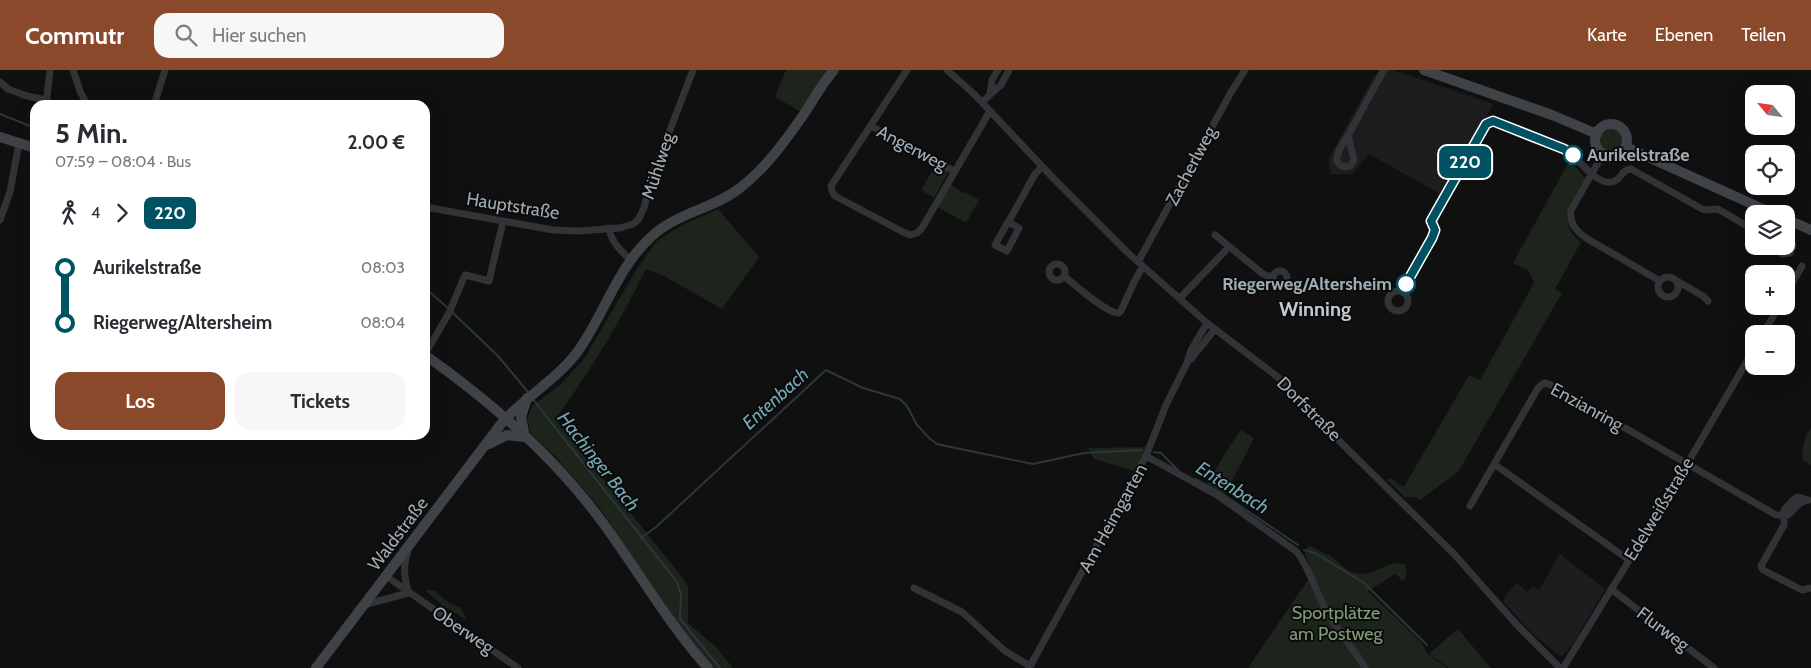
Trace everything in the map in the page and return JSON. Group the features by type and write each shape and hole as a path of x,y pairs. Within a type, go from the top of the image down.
{"main road":[{"name":"Waldstraße","path":"316,668 506,418 527,398 561,371 578,350 631,260 652,236 664,227 726,198 759,171 788,136 834,70"},
{"path":"1424,70 1552,115 1597,134"},
{"path":"1618,126 1625,132 1626,147 1616,155 1609,156 1603,154 1596,143 1597,134 1604,127 1618,126"},
{"path":"0,137 30,145"},
{"path":"1626,147 1754,205"},
{"path":"1795,223 1811,230"},
{"path":"430,358 506,418 568,480 595,512 685,643 708,668"},
{"path":"525,437 521,418 527,398"},
{"path":"483,448 492,432 494,420 492,407"},
{"path":"483,448 507,435 514,434 525,437"}],"street":[{"path":"46,100 50,70"},
{"path":"73,70 85,100"},
{"path":"156,100 165,70"},
{"name":"Mühlweg","path":"596,229 632,224 640,216 670,126 693,70"},
{"path":"907,70 831,186 835,196 910,235 922,228 990,110"},
{"name":"Dorfstraße","path":"947,70 990,110 1106,233 1207,323 1279,378 1319,421 1454,554 1516,625 1562,668"},
{"path":"990,94 992,80 998,70"},
{"path":"982,102 1001,85 1009,70"},
{"name":"Zacherlweg","path":"1064,276 1113,313 1121,311 1140,264 1245,70"},
{"path":"1348,135 1384,70"},
{"path":"0,82 8,89 38,100"},
{"path":"1402,292 1432,238 1435,230 1431,221 1486,124 1490,121 1572,152 1582,166 1604,182 1616,181 1621,173 1631,169 1704,210 1718,209 1745,225"},
{"name":"Angerweg","path":"870,126 954,171"},
{"path":"0,220 10,192 19,143"},
{"path":"1603,154 1571,210 1570,217 1573,226 1578,233 1660,282"},
{"path":"1008,222 1035,174 1042,167"},
{"name":"Hauptstraße","path":"430,208 553,230 596,229"},
{"path":"430,345 450,311 465,275 489,281 503,222"},
{"path":"609,228 610,236 618,248 631,260"},
{"path":"1215,235 1263,274 1273,278"},
{"path":"1180,298 1229,247"},
{"path":"1795,278 1802,266"},
{"path":"1676,281 1678,291 1670,297 1661,294 1658,288 1660,282 1668,277 1676,281 1708,301"},
{"name":"Am Heimgarten","path":"1029,667 1146,456 1166,405 1187,363 1191,350 1207,323"},
{"name":"Am Heimgarten","path":"1187,363 1215,329"},
{"name":"Edelweißstraße","path":"1562,668 1629,560 1745,364"},
{"name":"Enzianring","path":"1470,506 1538,388 1544,383 1549,384 1687,463"},
{"path":"1146,456 1217,494 1297,552 1304,561 1330,617 1355,650 1365,668"},
{"path":"1687,463 1776,515 1788,515 1800,503 1809,500"},
{"path":"1494,464 1629,560"},
{"path":"1783,516 1784,525 1761,566 1763,570 1802,590 1811,588"},
{"path":"364,605 408,593 404,575 404,560 412,541"},
{"name":"Oberweg","path":"386,576 518,668"},
{"path":"914,588 962,612 1005,651 1029,667"},
{"name":"Flurweg","path":"1611,589 1714,668"}],"shaded area":[{"path":"1379,70 1393,70 1493,104 1442,195 1369,154 1352,174 1330,174 1329,158"},
{"path":"1560,554 1605,589 1572,645 1562,656 1557,654 1530,631 1503,601 1517,583 1527,592 1533,586 1539,590"}],"green space":[{"path":"786,70 828,70 801,112 775,97"},
{"path":"1611,128 1620,131 1623,140 1620,149 1611,152 1602,149 1599,140 1602,131"},
{"path":"1570,160 1585,178 1569,211 1569,227 1581,242 1555,289 1562,293 1458,472 1420,500 1415,497 1405,497 1387,480 1390,478 1404,487 1469,375 1480,380 1534,283 1529,271 1513,263"},
{"path":"936,164 949,171 934,198 921,190"},
{"path":"950,184 963,193 965,192 979,200 966,223 937,207"},
{"path":"718,209 759,257 722,309 664,276 646,269 604,346 555,419 681,576 688,586 688,623 717,648 733,668 713,668 689,640 599,507 555,456 531,434 527,419 532,406 560,385 584,359 638,267 657,241 682,225"},
{"path":"1811,428 1811,465 1802,460 1805,439"},
{"path":"1241,430 1254,438 1225,494 1207,484"},
{"path":"1146,447 1134,471 1094,459 1088,448"},
{"name":"Sportplätze am Postweg","path":"1309,545 1328,556 1329,554 1345,568 1355,573 1369,573 1387,565 1399,563 1405,565 1407,571 1404,581 1395,574 1368,591 1421,642 1428,654 1447,668 1248,668 1312,574 1305,552"},
{"path":"425,590 435,591 446,601 461,608 467,620 443,606"},
{"path":"1458,629 1491,668 1449,668 1429,654"}],"waterway":[{"name":"Hachinger Bach","path":"0,114 30,126"},
{"name":"Hachinger Bach","path":"430,292 449,309"},
{"name":"Hachinger Bach","path":"452,312 498,356 528,392"},
{"name":"Entenbach","path":"641,538 656,527 826,370 863,388 900,399 907,406 917,425 937,444 1033,464 1084,453 1141,450"},
{"name":"Hachinger Bach","path":"532,398 677,582 681,595 680,619 720,668"},
{"name":"Entenbach","path":"1154,452 1161,453 1178,470"},
{"name":"Entenbach","path":"1195,479 1221,493 1298,545"},
{"path":"1304,550 1315,553 1364,583 1427,645"}],"bus line":[{"name":"220","path":"1406,284 1432,238 1435,230 1431,221 1486,124 1493,121 1572,152 1573,155"}],"place":[{"name":"Aurikelstraße","path":"1573,155"},
{"name":"Riegerweg/Altersheim","path":"1406,284"}],"district":[{"name":"Winning","path":"1315,309"}]}
